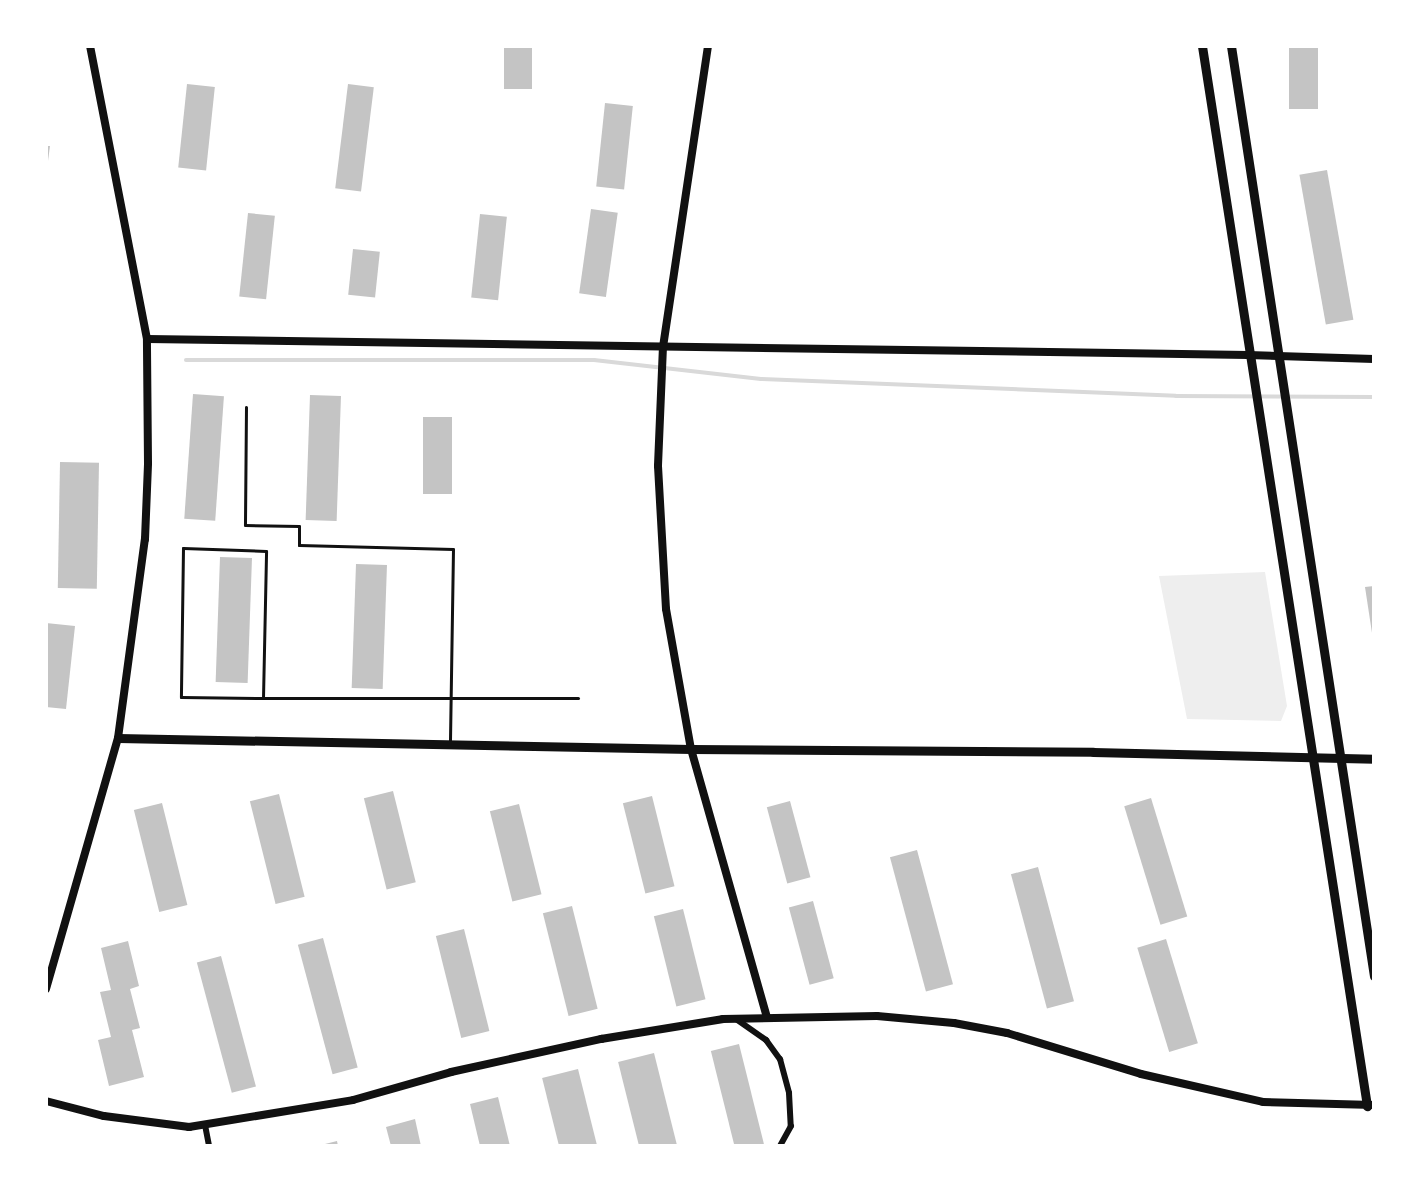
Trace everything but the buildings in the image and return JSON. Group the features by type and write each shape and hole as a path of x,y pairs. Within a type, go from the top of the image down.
{"main road":[{"path":"1202,46 1253,391 1370,1106"},
{"path":"1231,46 1374,976"},
{"path":"118,738 691,749 1093,752 1374,759"}],"street":[{"path":"46,989 118,738 145,539 148,463 147,339 90,46"},
{"path":"708,46 663,346 658,466 666,609 691,749 767,1017"},
{"path":"147,339 1248,355 1374,359"},
{"path":"46,1101 104,1116 189,1127 353,1100 451,1072 601,1039 736,1018 877,1016 954,1023 1007,1033 1212,1093 1263,1102 1370,1106"},
{"path":"736,1018 766,1040 780,1059 789,1093 791,1126 780,1146"},
{"path":"205,1125 209,1146"}],"lane":[{"path":"246,407 245,525 299,526 299,545 453,549 450,744"},
{"path":"263,698 266,551 183,548 181,697 263,698 578,698"}],"shaded area":[{"path":"1265,572 1287,706 1281,721 1187,719 1159,576"}],"waterway":[{"path":"186,360 594,360 761,379 1176,396 1374,397"}]}
